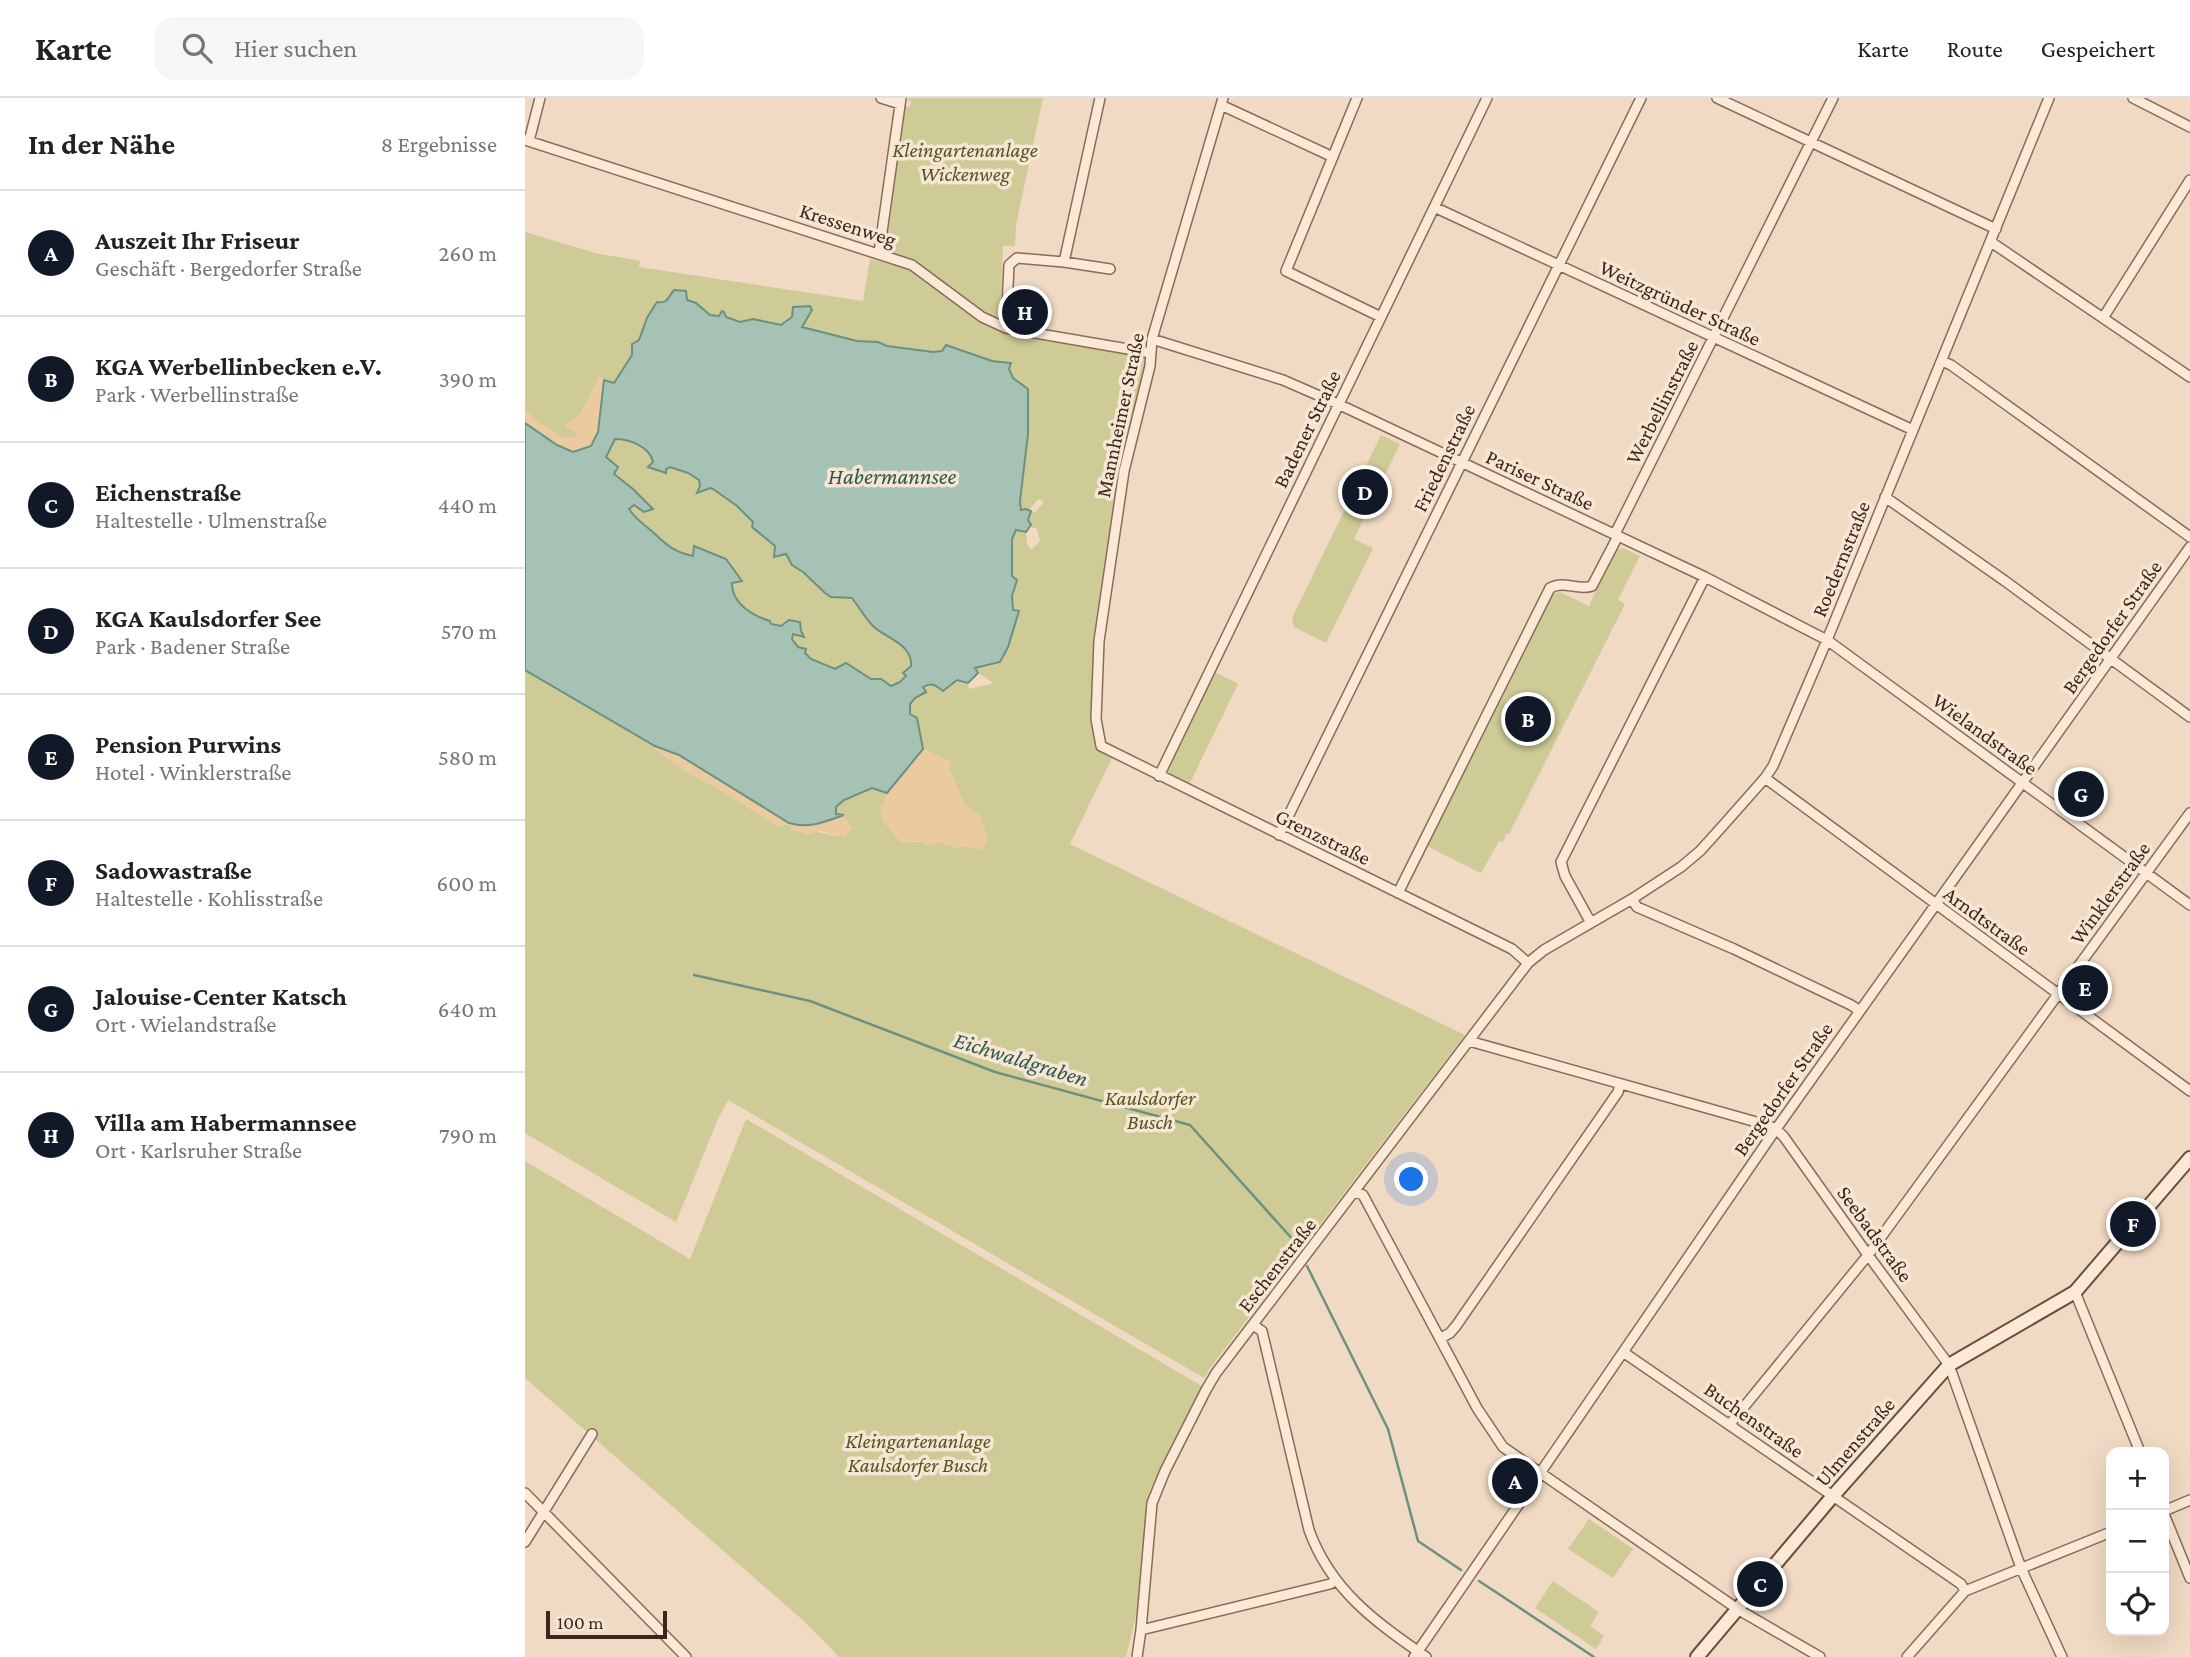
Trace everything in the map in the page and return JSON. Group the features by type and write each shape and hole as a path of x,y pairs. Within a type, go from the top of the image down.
{"street":[{"path":"527,141 540,98"},
{"path":"879,254 900,101 881,98"},
{"path":"1065,262 1100,98"},
{"path":"1357,98 1286,271 1381,317"},
{"name":"Badener Straße","path":"1159,776 1487,98"},
{"name":"Friedenstraße","path":"1279,835 1641,98"},
{"path":"1717,98 1996,229"},
{"name":"Werbellinstraße","path":"1398,893 1550,588 1561,584 1584,589 1592,586 1833,98"},
{"name":"Roedernstraße","path":"1552,945 1632,900 1681,867 1700,851 1773,766 2049,98"},
{"path":"2133,98 2190,127"},
{"path":"1222,102 1333,157"},
{"name":"Mannheimer Straße","path":"1101,746 1096,719 1099,641 1124,471 1150,366 1153,339 1222,102"},
{"name":"Kressenweg","path":"527,141 912,265 982,317 1006,328 1151,352"},
{"path":"2103,317 2190,180"},
{"name":"Weitzgründer Straße","path":"1434,207 1913,430"},
{"path":"1991,242 2190,377"},
{"path":"1006,328 1009,265 1017,258 1109,269"},
{"name":"Pariser Straße","path":"1153,339 1283,380 1339,404 1705,576 1827,640"},
{"path":"1942,361 2190,537"},
{"path":"1885,497 2190,717"},
{"name":"Bergedorfer Straße","path":"1419,1655 1776,1129 2190,547"},
{"path":"1591,923 1565,876 1561,862 1705,576"},
{"name":"Wielandstraße","path":"1827,640 2190,905"},
{"name":"Grenzstraße","path":"1101,746 1513,949 1528,963"},
{"name":"Arndtstraße","path":"1765,778 2190,1091"},
{"name":"Winklerstraße","path":"1730,1424 1868,1255 2190,813"},
{"path":"1632,900 1637,907 1734,949 1851,1004 1860,1011"},
{"name":"Eschenstraße","path":"1136,1657 1141,1630 1151,1503 1206,1390 1216,1373 1528,963 1552,945"},
{"path":"1469,1041 1776,1129"},
{"path":"1441,1338 1457,1326 1618,1092 1620,1084"},
{"name":"Seebadstraße","path":"1776,1129 1949,1365 2021,1568 2062,1657"},
{"name":"Ulmenstraße","path":"1697,1657 1832,1497 1949,1365 2075,1292 2190,1158"},
{"path":"1355,1192 1363,1195 1471,1398 1503,1447 1739,1610 1820,1657"},
{"path":"2075,1292 2138,1447"},
{"path":"1253,1325 1262,1331 1309,1530 1320,1556 1335,1581 1369,1616 1419,1655"},
{"name":"Buchenstraße","path":"1623,1352 1961,1584 1965,1591"},
{"path":"525,1542 592,1434"},
{"path":"525,1493 686,1657"},
{"path":"2168,1510 2190,1500"},
{"path":"2169,1525 2190,1578"},
{"path":"1907,1657 1965,1591 2106,1534"},
{"path":"1141,1630 1335,1581"}],"green space":[{"name":"Kleingartenanlage Wickenweg","path":"908,98 1043,98 1016,225 1015,246 1003,246 1000,314 996,318 975,306 918,263 887,252 902,106 910,107 911,101 908,101"},
{"name":"Kaulsdorfer Busch","path":"525,232 595,253 640,261 639,267 863,301 870,259 912,270 983,322 1009,333 1148,358 1103,587 1093,670 1092,731 1096,746 1112,758 1070,844 1465,1035 1204,1378 728,1100 676,1222 525,1133 525,670 655,746 655,749 690,774 713,785 779,827 787,824 797,829 836,836 848,824 844,815 836,814 836,807 844,800 872,788 887,793 880,807 883,821 901,842 940,842 956,848 981,817 965,806 949,768 951,762 923,749 917,718 910,714 910,704 926,692 923,687 927,685 957,680 968,683 969,689 994,683 975,668 1000,662 1008,647 1018,611 1013,610 1012,596 1017,580 1012,577 1012,539 1016,530 1026,532 1031,550 1040,541 1037,529 1032,527 1028,520 1031,511 1036,512 1044,502 1038,499 1029,510 1021,510 1028,434 1028,389 1013,377 1009,369 1011,363 992,361 946,345 943,351 933,352 857,341 801,326 792,317 781,325 753,319 740,322 710,315 697,304 670,295 662,303 657,303 647,318 632,355 613,383 599,377 580,415 565,426 578,433 577,438 563,438 537,421 525,409"},
{"path":"1381,435 1400,444 1354,539 1373,548 1326,643 1294,627 1292,618"},
{"path":"615,439 627,440 644,448 653,462 649,466 666,472 670,467 699,480 699,493 713,489 744,512 776,547 776,551 786,554 800,572 815,584 835,596 852,598 874,628 902,645 909,654 912,660 906,676 891,686 871,679 846,663 835,669 811,659 791,639 793,634 800,637 744,608 735,597 732,583 741,581 694,547 694,556 672,548 632,513 629,509 634,504 644,512 633,489 614,474 618,467 605,457"},
{"path":"1623,548 1640,556 1618,600 1625,604 1509,834 1507,833 1503,842 1499,841 1481,873 1427,846 1552,594 1560,592 1589,606 1615,550"},
{"path":"1215,672 1238,684 1188,787 1166,774"},
{"name":"Kleingartenanlage Kaulsdorfer Busch","path":"746,1119 1202,1386 1149,1494 1140,1599 1126,1657 839,1657 805,1622 525,1378 525,1161 690,1259"},
{"path":"1589,1519 1633,1549 1613,1578 1568,1549"},
{"path":"1553,1581 1599,1612 1590,1626 1604,1636 1596,1649 1535,1608"}],"sand":[{"path":"599,377 604,380 602,405 591,446 573,452 557,445 525,423 525,409 537,421 563,438 576,438 577,433 564,426 580,415"},
{"path":"655,746 679,755 789,823 819,824 844,815 848,824 853,827 845,837 820,831 808,835 787,824 779,827 713,785 690,774 654,749"},
{"path":"923,749 951,762 949,769 965,806 981,817 988,839 982,851 966,846 956,848 940,842 929,846 919,841 901,842 883,821 880,807 887,793"}],"water":[{"name":"Habermannsee","path":"674,290 686,291 687,300 696,303 710,315 719,316 722,311 726,317 740,322 753,319 781,325 792,317 793,307 810,306 812,310 802,327 857,341 933,352 942,351 946,345 992,361 1011,363 1009,369 1013,378 1028,389 1028,434 1020,501 1021,510 1031,511 1028,520 1031,525 1026,532 1016,530 1012,539 1012,576 1017,580 1012,596 1013,610 1019,611 1008,647 1000,662 975,668 978,673 968,683 957,680 943,691 933,685 923,687 926,692 910,704 910,714 917,718 923,749 887,793 872,788 844,800 836,807 836,814 844,815 823,822 810,825 789,823 679,755 655,746 525,670 525,423 557,445 573,452 591,446 598,432 604,380 614,383 632,355 632,344 639,340 647,318 657,302 666,301","holes":["615,439 633,442 648,452 653,462 648,467 666,473 666,469 670,467 688,473 699,480 697,493 710,488 737,506 753,522 752,527 775,546 774,557 786,554 792,565 825,593 831,597 852,598 873,626 908,652 911,666 903,673 906,676 891,686 881,679 871,679 846,663 835,669 811,659 805,653 806,649 798,647 792,639 793,634 804,637 800,622 789,620 781,626 771,624 739,603 732,583 742,581 726,559 694,546 693,556 663,542 629,509 634,505 644,512 653,509 614,474 618,467 606,457"]}],"waterway":[{"name":"Eichwaldgraben","path":"694,975 810,1001 995,1072 1190,1125 1295,1242"},
{"name":"Eichwaldgraben","path":"1307,1266 1388,1429 1418,1541 1461,1570"},
{"name":"Eichwaldgraben","path":"1479,1581 1594,1657"}],"place":[{"name":"Villa am Habermannsee","path":"1025,312"},
{"name":"KGA Kaulsdorfer See","path":"1365,492"},
{"name":"KGA Werbellinbecken e.V.","path":"1528,719"},
{"name":"Jalouise-Center Katsch","path":"2081,794"},
{"name":"Pension Purwins","path":"2085,988"},
{"name":"Sadowastraße","path":"2133,1224"},
{"name":"Auszeit Ihr Friseur","path":"1515,1481"},
{"name":"Eichenstraße","path":"1760,1584"}]}
